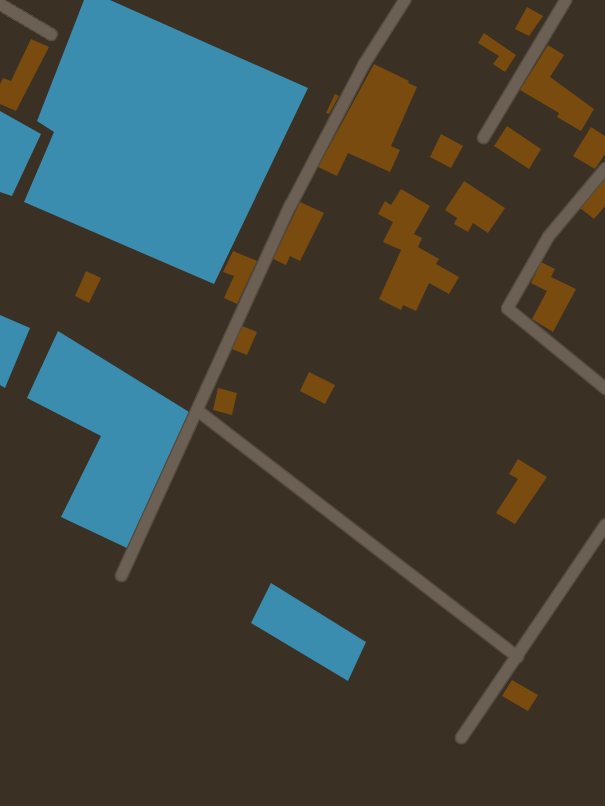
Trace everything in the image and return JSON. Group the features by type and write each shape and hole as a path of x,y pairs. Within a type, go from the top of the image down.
{"street":[{"path":"121,575 290,205 364,63 404,0"},
{"path":"483,137 565,0"},
{"path":"0,4 51,34"},
{"path":"605,168 548,236 507,308 605,388"},
{"path":"197,410 517,656"},
{"path":"461,737 605,524"}],"water":[{"path":"84,0 110,0 308,88 214,284 24,202 54,132 37,121"},
{"path":"0,111 41,134 12,196 0,192"},
{"path":"0,315 30,328 5,388 0,385"},
{"path":"58,331 194,415 129,549 61,517 101,436 27,398"},
{"path":"271,583 366,642 348,681 251,623"}],"building":[{"path":"527,7 543,16 529,36 515,29"},
{"path":"484,33 516,55 505,72 493,64 499,56 478,43"},
{"path":"31,39 49,47 16,111 0,104 0,84 3,78 11,81"},
{"path":"548,45 564,55 550,77 594,109 581,131 557,117 559,113 520,90"},
{"path":"374,64 409,81 408,83 417,87 391,146 400,150 390,172 348,153 337,176 318,167"},
{"path":"335,94 339,96 329,114 326,113"},
{"path":"507,126 541,149 529,169 494,146"},
{"path":"591,127 605,136 605,154 595,169 573,156"},
{"path":"441,134 463,146 451,168 430,157"},
{"path":"605,179 605,206 594,219 580,208"},
{"path":"464,181 505,208 488,233 473,223 468,232 454,224 457,218 445,210"},
{"path":"401,189 430,206 414,234 422,238 418,247 439,259 436,264 459,277 449,294 429,283 416,311 403,305 401,310 379,299 401,250 383,242 393,222 378,214 385,201 391,205"},
{"path":"300,202 324,213 300,261 290,256 286,265 273,259"},
{"path":"233,251 257,261 237,304 224,298 234,276 223,272"},
{"path":"541,262 555,269 551,277 576,289 553,332 532,319 547,291 531,283"},
{"path":"86,271 101,278 89,303 75,296"},
{"path":"242,326 257,332 247,355 232,349"},
{"path":"309,372 335,385 325,404 300,391"},
{"path":"218,388 237,393 232,415 213,410"},
{"path":"518,459 547,477 515,524 496,513 518,479 509,474"},
{"path":"512,680 538,695 528,711 502,696"}]}
